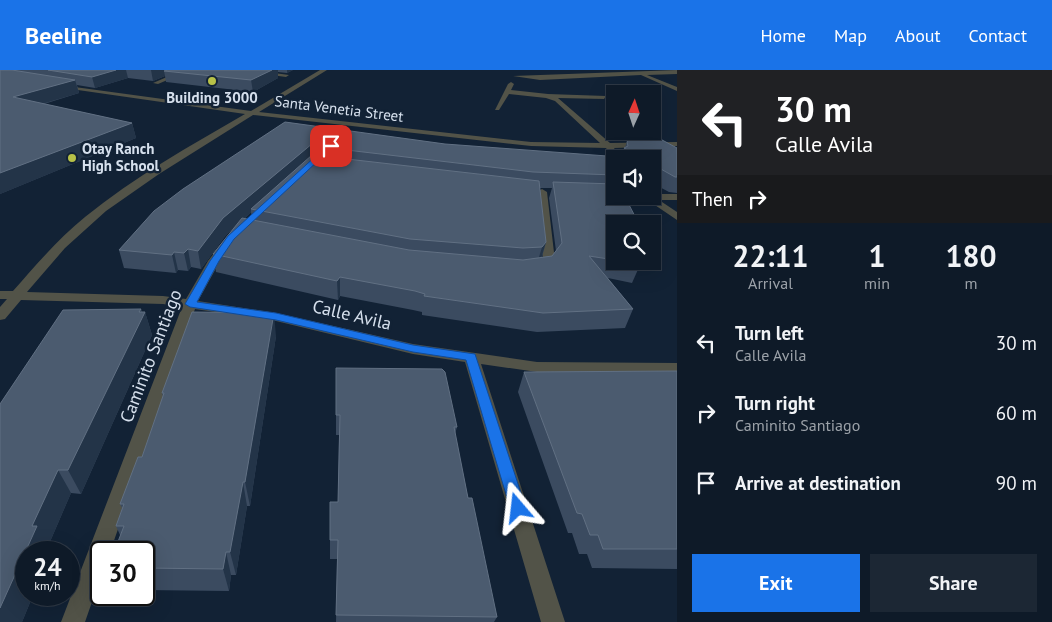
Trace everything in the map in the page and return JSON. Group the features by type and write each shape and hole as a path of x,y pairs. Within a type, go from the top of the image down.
{"street":[{"path":"156,83 188,70"},
{"path":"234,70 286,75"},
{"path":"0,316 66,241 101,210 156,172 324,70"},
{"path":"497,110 517,73 540,78 677,72"},
{"path":"638,74 677,89"},
{"name":"Santa Venetia Street","path":"53,86 253,113 531,144 608,146 677,144"},
{"path":"507,92 547,96 607,98 591,90"},
{"path":"547,96 557,100 611,150"},
{"name":"Caminito Santiago","path":"73,622 190,304 214,261 231,238 282,191"},
{"path":"527,271 542,269 549,261 547,192 529,192"},
{"path":"661,197 677,197"},
{"path":"660,205 677,217"},
{"path":"240,230 258,233"},
{"name":"Calle Avila","path":"0,295 163,300 276,316 413,348 536,367 677,368"},
{"path":"471,357 553,622"}],"building":[{"path":"0,70 12,70 75,80 13,97 132,123 0,173"},
{"path":"48,70 116,70 92,77"},
{"path":"272,70 251,80 164,71"},
{"path":"285,122 331,128 223,218 198,251 188,249 184,253 174,252 172,255 119,250 154,211 183,189"},
{"path":"332,128 445,144 606,156 606,175 533,172 321,147 336,131"},
{"path":"661,139 677,148 677,177 661,169 661,150 627,150 624,148 628,146 628,140"},
{"path":"312,155 539,181 546,242 542,247 523,248 410,239 251,209"},
{"path":"553,182 606,184 606,205 629,205 634,215 606,215 606,259 589,256 633,309 543,313 424,296 425,294 415,291 340,277 337,281 213,254 242,218 409,250 523,260 552,256 562,243"},
{"path":"141,309 139,312 145,312 68,470 58,470 32,526 37,526 30,541 15,541 15,575 0,608 0,404 63,310"},
{"path":"192,312 274,313 245,482 243,482 230,552 226,552 223,569 155,568 155,541 118,541 124,526 116,526 124,504 120,504 138,457 142,457 164,393 162,393"},
{"path":"336,368 442,369 445,372 457,427 454,427 468,498 472,498 497,617 336,615 338,540 330,540 330,502 338,502 340,415 336,415"},
{"path":"677,371 677,549 603,549 598,535 590,535 582,514 577,513 524,372"}],"place":[{"name":"Building 3000","path":"212,81"},
{"name":"Otay Ranch High School","path":"72,158"}],"route":[{"path":"331,146 231,238 214,261 190,304 276,316 413,348 471,357 518,508"}]}
